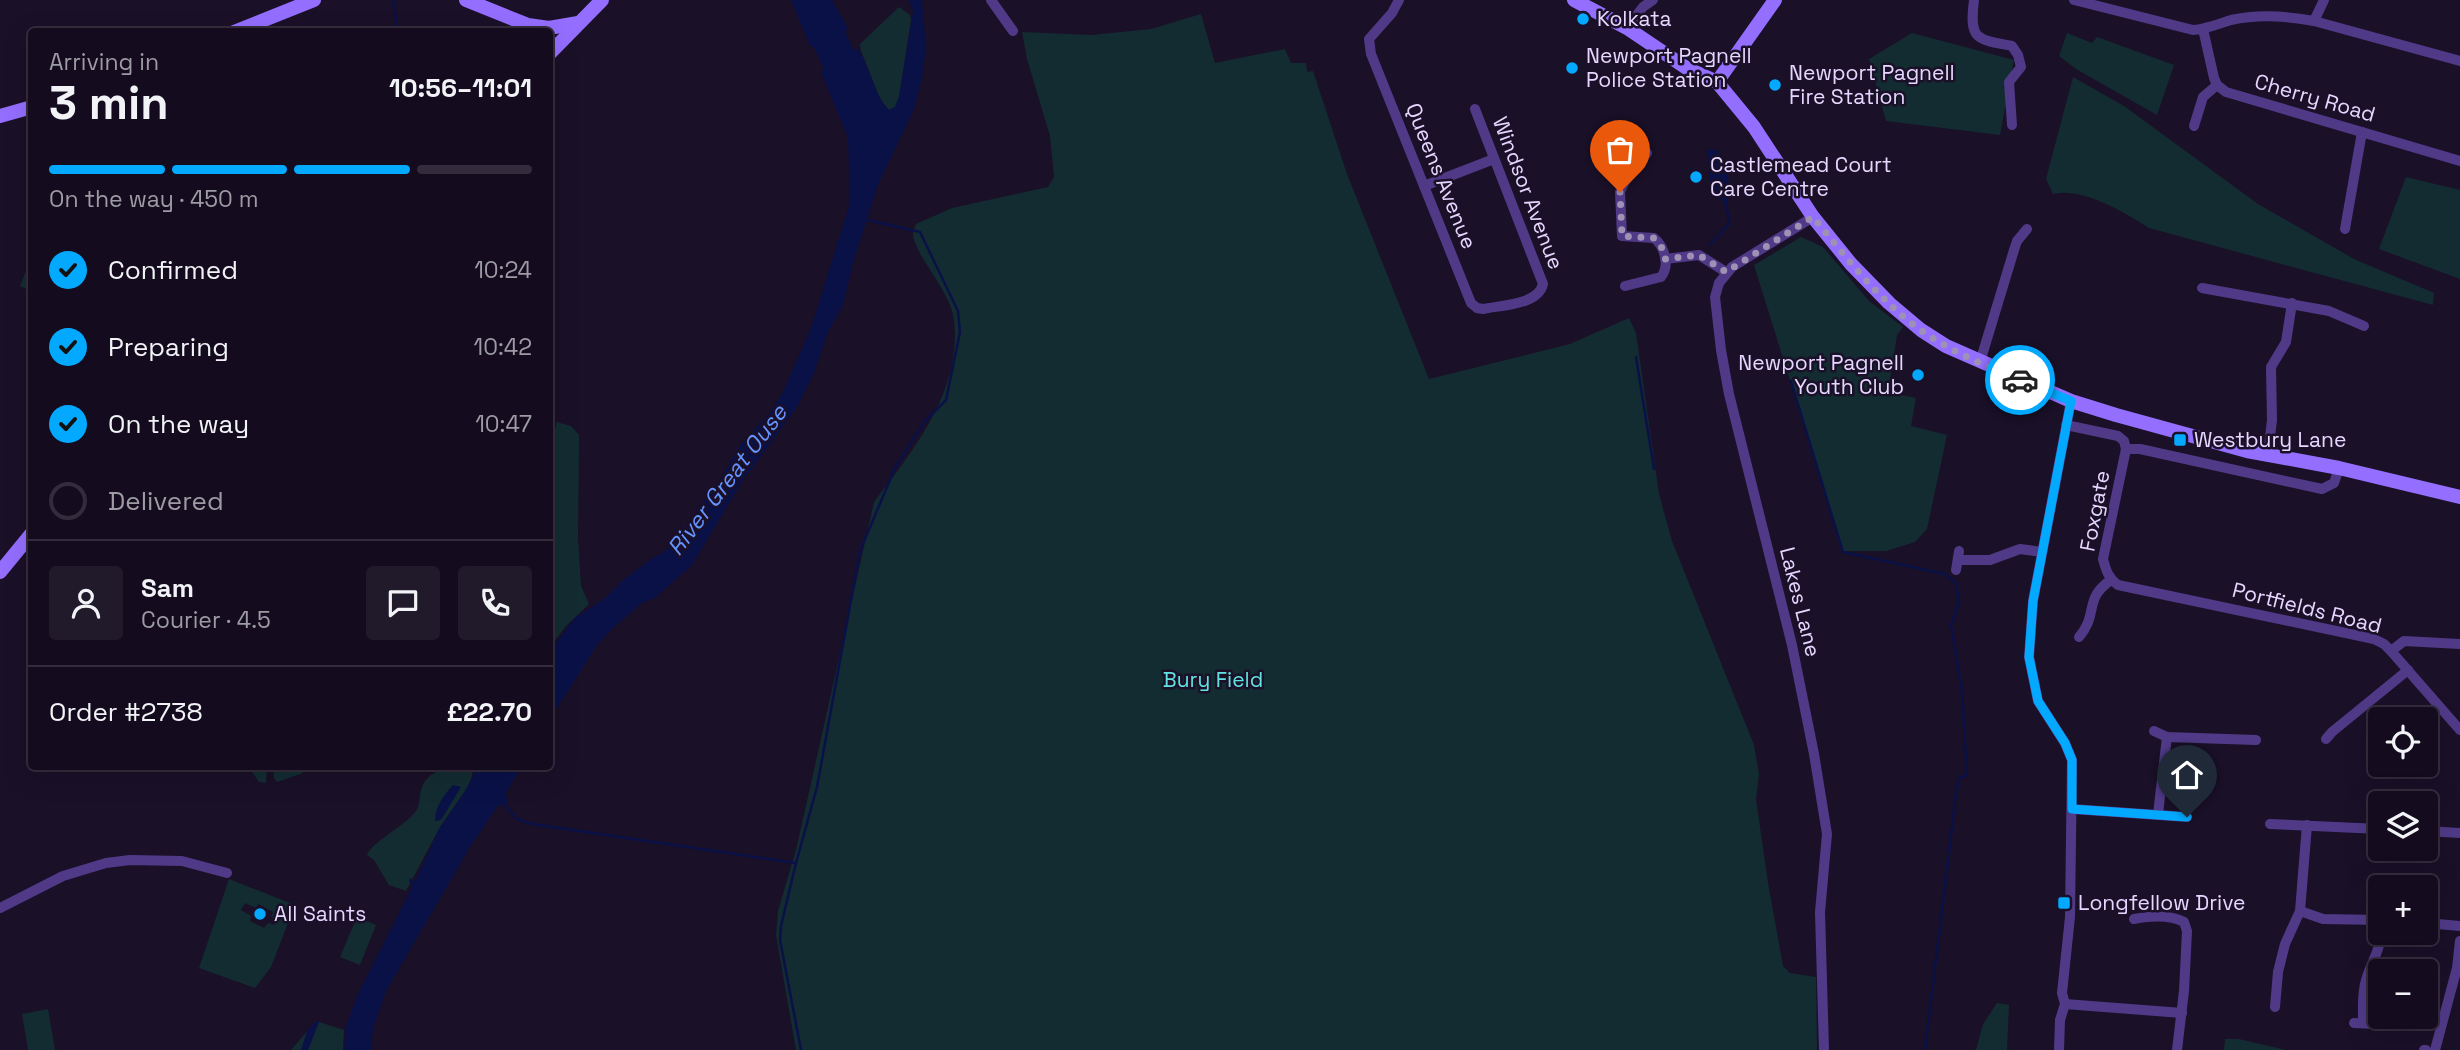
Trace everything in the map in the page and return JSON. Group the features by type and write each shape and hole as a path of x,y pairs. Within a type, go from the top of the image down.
{"street":[{"path":"243,28 314,0"},
{"path":"466,0 527,28"},
{"path":"991,0 1013,31"},
{"name":"Queens Avenue","path":"1399,0 1392,13 1369,39 1368,45 1471,303 1483,309 1532,298 1541,291"},
{"path":"1574,0 1627,28 1689,69 1717,82 1754,127 1813,217 1851,264 1889,303 1945,346 2071,401 2268,455 2339,468 2460,497"},
{"path":"1627,28 1643,7 1653,0"},
{"path":"1717,82 1775,0"},
{"path":"1974,0 1971,24 1977,36 1984,41 2012,46 2018,55 2021,67 2009,82 2012,125"},
{"path":"2074,0 2203,29 2232,20 2289,17 2314,21 2460,61"},
{"path":"2314,21 2325,0"},
{"path":"553,50 597,4"},
{"path":"549,28 578,23"},
{"path":"2194,126 2203,97 2217,85 2203,29"},
{"name":"Cherry Road","path":"2217,85 2226,92 2460,161"},
{"path":"0,116 28,108"},
{"name":"Windsor Avenue","path":"1475,109 1543,284 1541,291"},
{"path":"2345,229 2362,132"},
{"path":"1625,286 1661,277 1666,268 1662,248 1654,238 1622,236 1620,192 1647,153"},
{"path":"1424,186 1494,159"},
{"path":"1665,259 1699,255 1726,272 1813,217"},
{"path":"1980,362 2017,241 2027,229"},
{"name":"Lakes Lane","path":"1726,272 1715,297 1721,350 1729,394 1792,645 1814,754 1826,834 1820,926 1824,1050"},
{"path":"2202,288 2329,311 2364,326"},
{"path":"2268,455 2272,419 2271,367 2286,342 2292,303"},
{"path":"2059,1050 2060,1020 2065,1004 2062,993 2070,916 2072,760 2065,743 2038,701 2029,657 2033,601 2071,401"},
{"name":"Foxgate","path":"2066,425 2118,436 2124,441 2126,449 2103,559 2111,580 2094,595 2089,626 2079,637"},
{"path":"2126,449 2140,449 2322,489 2334,483 2339,468"},
{"path":"0,572 28,538"},
{"path":"1958,560 1990,560 2020,548 2042,552"},
{"name":"Portfields Road","path":"2111,580 2118,585 2374,639 2391,651 2460,730"},
{"path":"2391,651 2403,641 2460,644"},
{"path":"2326,739 2408,670"},
{"path":"2154,731 2167,737 2256,740"},
{"path":"2158,814 2167,737"},
{"path":"2072,809 2187,817"},
{"path":"2270,824 2368,828"},
{"path":"2272,1000 2285,944 2300,911 2307,825"},
{"path":"2438,832 2460,833"},
{"path":"0,908 63,876 106,863 130,860 182,861 227,873"},
{"path":"2300,911 2323,919 2368,920"},
{"path":"2134,919 2149,916 2177,919 2184,922 2187,931 2177,1050"},
{"path":"2438,924 2460,926"},
{"path":"2434,1050 2457,968 2460,941"},
{"path":"2364,1023 2362,1005 2367,978 2380,945"},
{"path":"2065,1004 2182,1013"}],"green space":[{"path":"899,7 910,15 911,20 899,97 895,107 889,110 881,101 860,44"},
{"name":"Bury Field","path":"1201,14 1215,63 1285,49 1291,63 1306,63 1307,72 1313,71 1347,174 1429,379 1570,344 1629,318 1636,333 1659,494 1672,541 1754,745 1759,774 1756,799 1783,966 1790,973 1816,977 1817,1050 796,1050 776,935 778,911 796,850 874,502 932,418 943,395 954,346 954,320 951,309 919,252 914,229 916,224 952,208 1048,187 1054,177 1050,136 1027,59 1022,32 1091,35 1151,29"},
{"path":"1912,33 2014,60 2000,135 1886,121 1869,59"},
{"path":"2067,33 2092,43 2097,37 2174,65 2157,115 2076,69 2059,56"},
{"path":"2073,77 2124,106 2258,204 2354,259 2434,293 2433,305 2149,228 2090,197 2053,194 2046,179"},
{"path":"2406,177 2460,190 2460,279 2379,249"},
{"path":"1801,237 1823,247 1869,301 1903,327 1897,335 1888,392 1916,398 1911,426 1947,435 1927,529 1915,542 1886,551 1843,551 1754,265"},
{"path":"28,266 28,290 20,286"},
{"path":"557,422 571,426 579,435 578,538 581,586 589,604 553,643 553,436"},
{"path":"251,770 267,770 266,783 259,782"},
{"path":"273,770 303,770 303,773 277,782"},
{"path":"473,770 469,785 440,827 406,891 389,885 374,860 367,855 376,844 416,811 424,783 436,772"},
{"path":"229,879 295,905 271,967 255,988 199,968","holes":["245,903 256,908 258,904 273,912 271,917 277,920 274,925 268,923 264,928 250,921 251,916 241,910"]},
{"path":"357,917 376,925 360,965 340,957"},
{"path":"1997,1003 2009,1005 2007,1050 1976,1050 1983,1024"},
{"path":"48,1009 55,1050 28,1050 22,1014"},
{"path":"316,1021 344,1030 343,1050 291,1050"},
{"path":"2225,1039 2239,1039 2286,1050 2224,1050"}],"water":[{"name":"River Great Ouse","path":"791,0 832,0 848,28 845,31 853,49 858,49 879,96 889,110 895,107 899,97 913,11 909,0 922,0 926,47 914,109 878,185 853,263 843,305 828,332 814,373 797,407 741,483 692,565 655,598 642,603 597,645 553,714 553,646 575,618 664,552 683,532 703,501 713,492 741,444 769,414 783,392 811,328 850,203 848,138 821,72 824,69 813,46 810,46"},
{"path":"1707,149 1718,150 1727,174 1727,208 1710,181"},
{"path":"476,770 520,770 505,794 508,801 503,807 499,804 470,847 386,991 373,1029 371,1050 344,1050 346,1027 357,996 412,887 409,880 410,878 415,882 439,829"},
{"path":"453,785 461,787 441,820 435,821 440,802"},
{"path":"316,1021 319,1022 308,1050 301,1050 307,1031"}],"waterway":[{"path":"393,0 397,28"},
{"path":"1710,245 1729,224 1727,208"},
{"path":"796,863 817,787 860,551 895,468 925,421 946,400 960,332 958,311 920,232 867,220"},
{"path":"1636,357 1654,469"},
{"path":"1791,381 1843,552 1945,574 1956,583 1959,602 1951,625 1962,691 1967,775 1959,778 1956,794 1925,1050"},
{"path":"504,804 517,819 532,824 796,863 780,940 801,1050"}],"way so far":[{"path":"1620,192 1622,236 1654,238 1659,242 1665,259 1699,255 1726,272 1813,217 1851,264 1889,303 1921,330 1945,346 2020,380"}],"place":[{"name":"Kolkata","path":"1583,19"},
{"name":"Newport Pagnell Police Station","path":"1572,68"},
{"name":"Newport Pagnell Fire Station","path":"1775,85"},
{"name":"Castlemead Court Care Centre","path":"1696,177"},
{"name":"Newport Pagnell Youth Club","path":"1918,375"},
{"name":"Westbury Lane","path":"2180,440"},
{"name":"Longfellow Drive","path":"2064,903"},
{"name":"All Saints","path":"260,914"}],"route":[{"path":"2020,380 2071,401 2033,601 2029,657 2038,701 2065,743 2072,760 2072,809 2187,817"}]}
